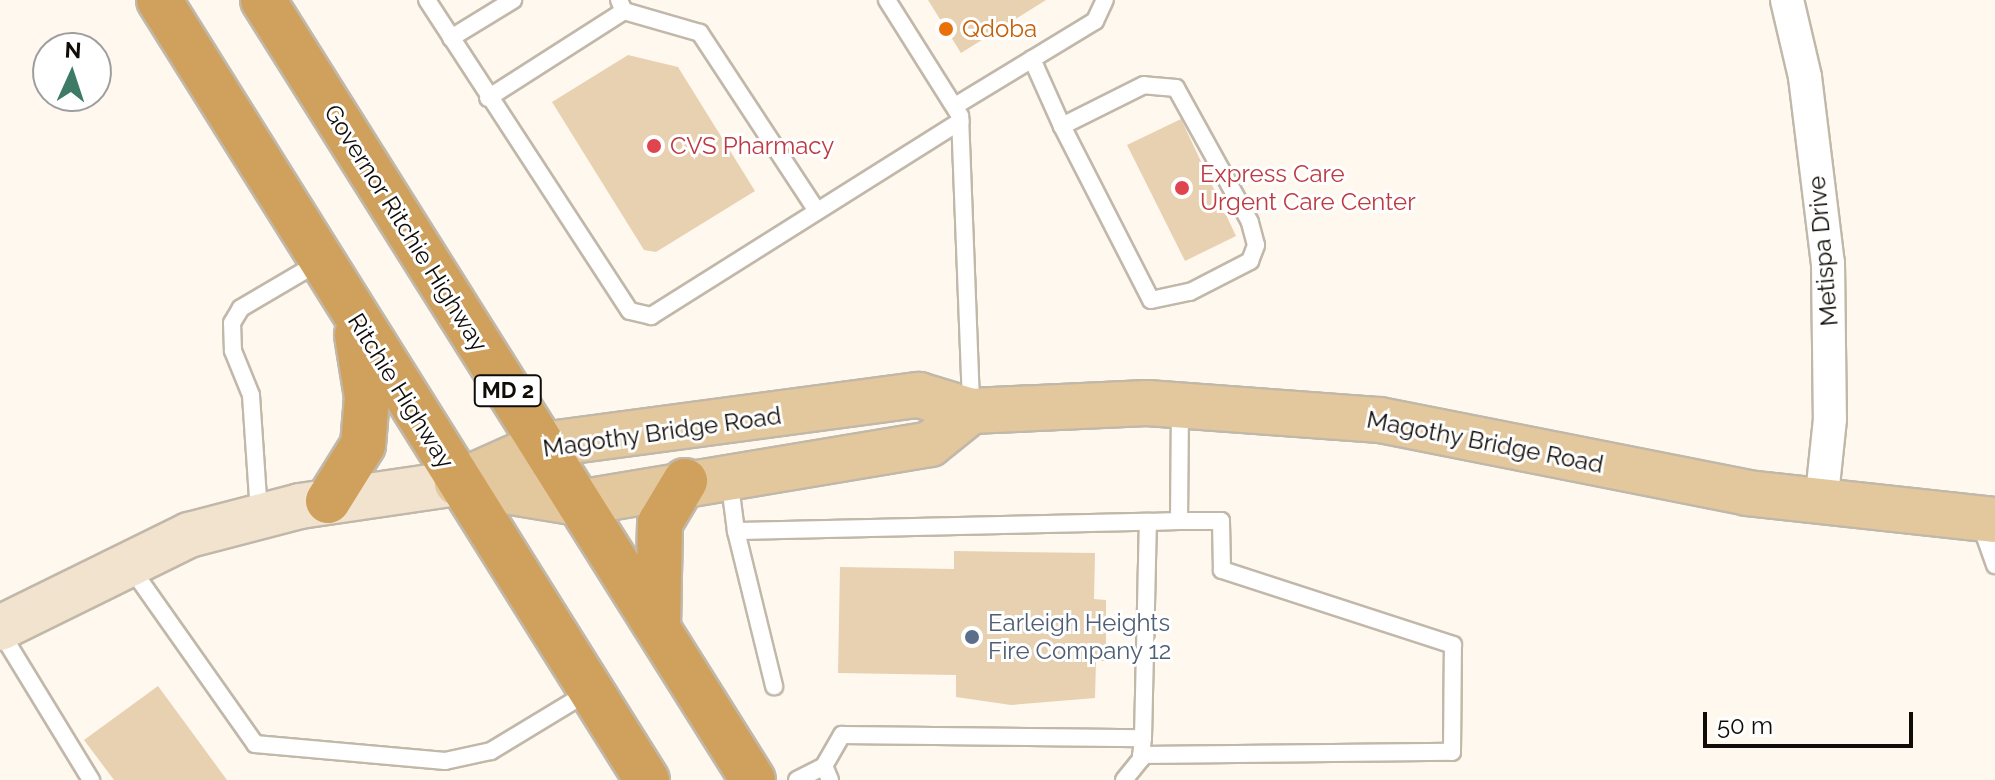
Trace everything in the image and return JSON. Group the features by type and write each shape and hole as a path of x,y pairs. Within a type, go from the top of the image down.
{"highway":[{"name":"Ritchie Highway","path":"159,0 457,483 647,780"},
{"name":"Governor Ritchie Highway","path":"263,0 753,780"},
{"path":"328,501 363,445 367,397 353,313"},
{"path":"658,629 660,523 685,481"}],"main road":[{"name":"Magothy Bridge Road","path":"457,483 542,445 919,395 971,411 1047,402 1180,405 1441,429 1821,505 1987,519"},
{"name":"Magothy Bridge Road","path":"457,483 578,503 685,481 729,477 930,444 971,411"}],"street":[{"name":"Metispa Drive","path":"1787,0 1805,77 1828,263 1830,419 1821,505"},
{"path":"0,630 127,563 259,515 328,501 457,483"}],"lane":[{"path":"427,0 488,98 630,311 651,316 817,211 1032,59 1095,21 1105,0"},
{"path":"451,38 513,0"},
{"path":"887,0 958,114 971,411"},
{"path":"488,98 621,6 700,33 817,211"},
{"path":"1032,59 1062,126 1151,300 1190,292 1250,261 1256,245 1250,222 1176,88 1144,85 1062,126"},
{"path":"259,515 251,395 233,351 232,323 241,308 321,261"},
{"path":"1179,521 1180,405"},
{"path":"729,477 736,531 774,686"},
{"path":"1987,519 1995,565"},
{"path":"736,531 1221,521 1222,570 1453,645 1452,752 1142,747 842,735 827,773 797,780"},
{"path":"1124,780 1142,747 1148,522"},
{"path":"127,563 255,744 445,761 491,751 591,691"},
{"path":"0,630 91,780"}],"building":[{"path":"928,0 1046,0 961,53"},
{"name":"CVS Pharmacy","path":"628,55 678,67 755,191 656,252 644,250 552,102"},
{"name":"Express Care Urgent Care Center","path":"1181,119 1236,236 1185,261 1127,145"},
{"name":"Earleigh Heights Fire Company 12","path":"954,551 1095,553 1094,599 1106,600 1106,661 1096,661 1095,698 1011,705 956,697 956,675 838,673 840,567 954,569"},
{"path":"158,686 227,780 114,780 84,740"}],"place":[{"name":"Qdoba","path":"946,29"},
{"name":"CVS Pharmacy","path":"654,146"},
{"name":"Express Care Urgent Care Center","path":"1182,188"},
{"name":"Earleigh Heights Fire Company 12","path":"972,637"}]}
